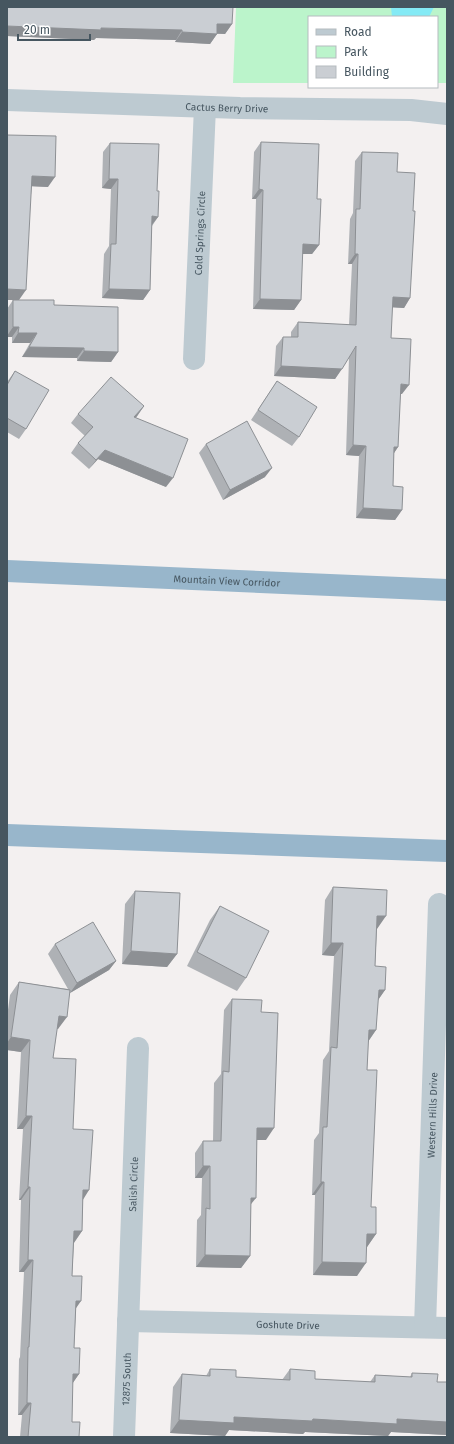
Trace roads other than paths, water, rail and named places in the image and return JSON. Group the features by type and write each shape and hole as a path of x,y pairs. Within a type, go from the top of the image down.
{"highway":[{"name":"Mountain View Corridor","path":"7,571 447,590"},
{"path":"7,835 447,851"}],"street":[{"name":"Cactus Berry Drive","path":"7,100 205,107 411,110 447,114"},
{"name":"Cold Springs Circle","path":"194,359 205,107"},
{"name":"Western Hills Drive","path":"425,1327 441,1035 439,904"},
{"name":"Salish Circle","path":"128,1321 138,1048"},
{"name":"Goshute Drive","path":"128,1321 447,1328"},
{"name":"12875 South","path":"124,1437 128,1321"}],"water":[{"path":"391,7 434,7 430,16 392,16"}]}
